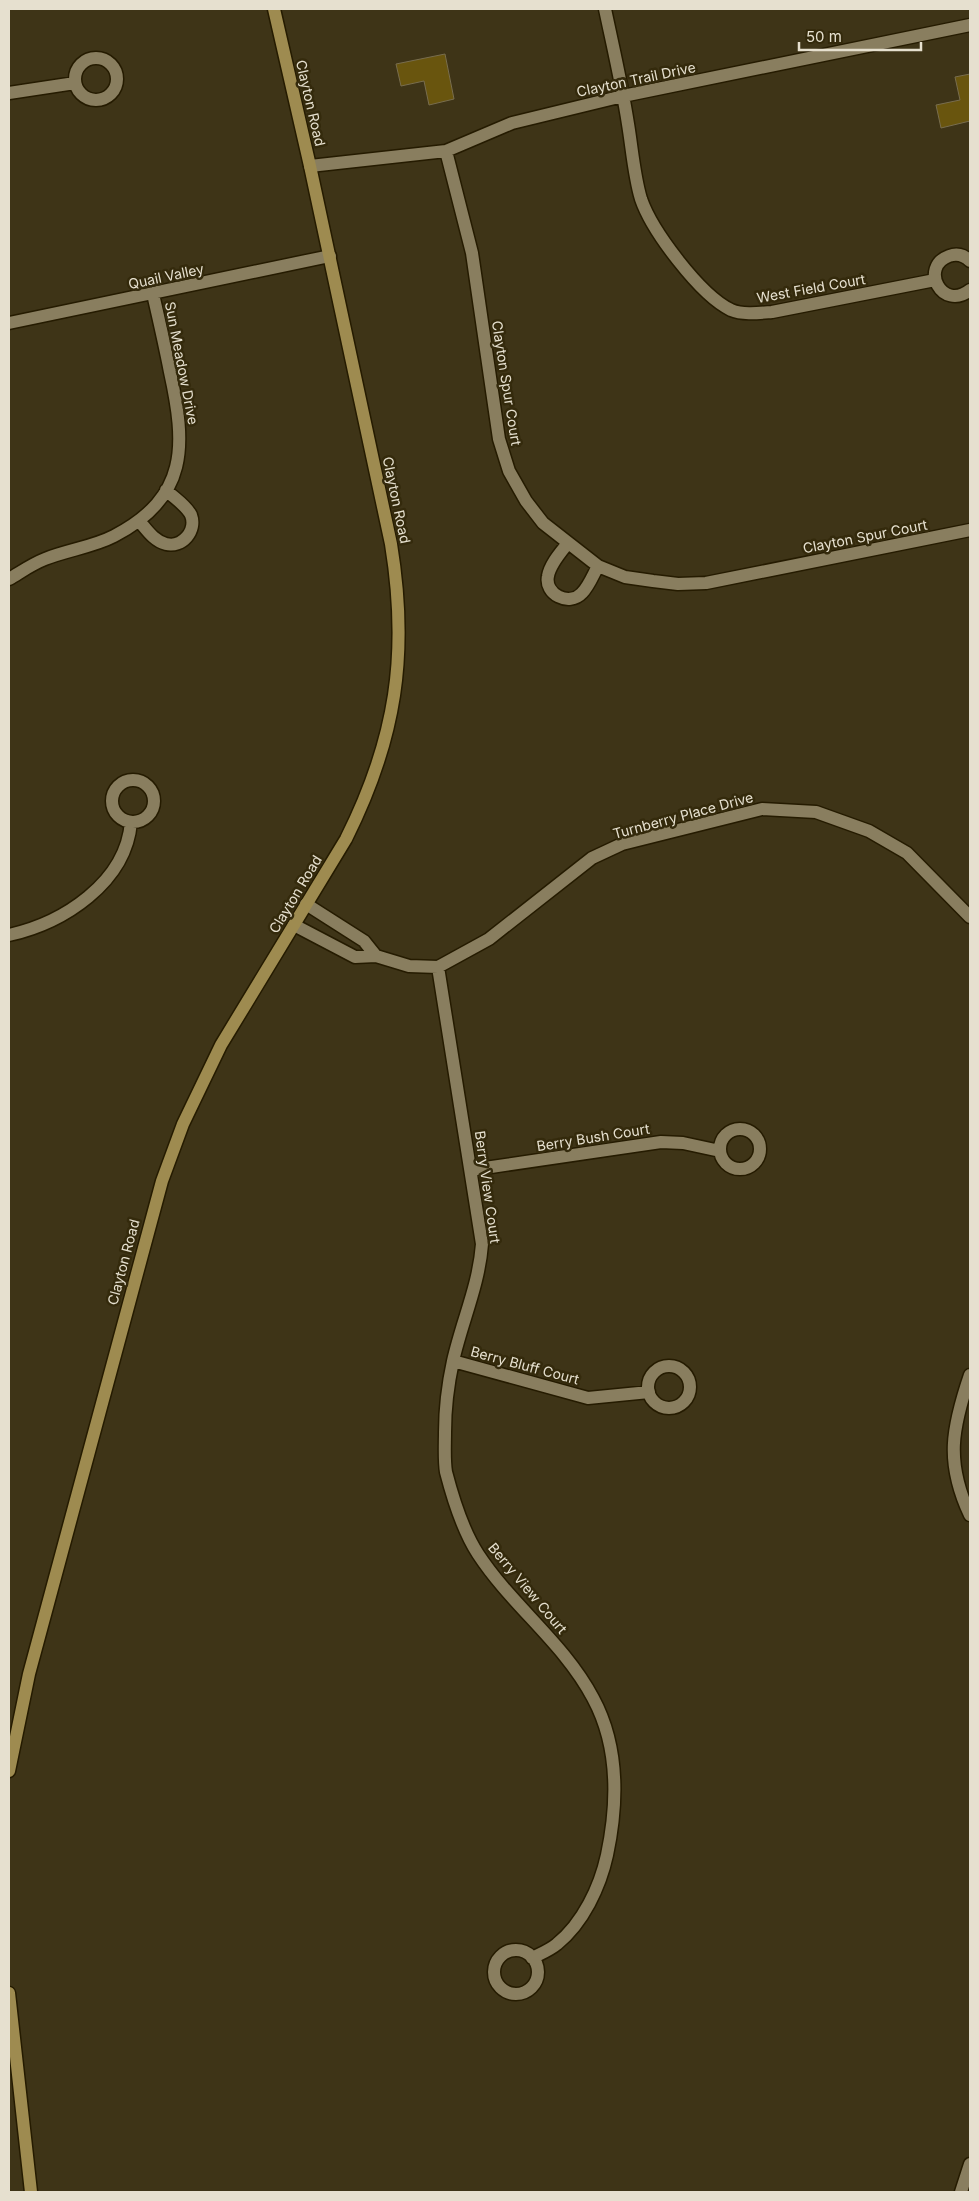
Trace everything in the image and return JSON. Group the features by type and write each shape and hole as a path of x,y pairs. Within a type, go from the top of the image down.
{"main road":[{"name":"Clayton Road","path":"9,1771 29,1674 162,1181 183,1124 208,1070 346,839 371,784 392,710 400,634 396,573 330,256 274,9"},
{"path":"9,1993 31,2192"}],"street":[{"name":"West Field Court","path":"605,9 624,96 641,198 649,218 660,237 690,274 720,303 732,310 752,313 772,312 935,280"},
{"name":"Clayton Trail Drive","path":"310,166 446,151 512,123 624,96 970,25"},
{"path":"9,93 75,83"},
{"name":"Clayton Spur Court","path":"446,151 472,253 499,439 509,471 526,501 543,523 598,566 625,576 653,581 678,584 706,583 970,530"},
{"path":"970,261 959,255 945,257 936,268 935,280 938,286 949,296 959,296 970,290"},
{"name":"Quail Valley","path":"9,323 330,256"},
{"name":"Sun Meadow Drive","path":"9,579 46,559 112,538 140,522 166,490 176,469 181,446 181,422 153,294"},
{"path":"140,522 161,542 173,544 185,540 192,528 190,514 166,490"},
{"path":"568,543 548,575 549,587 553,593 566,599 576,597 582,593 598,566"},
{"name":"Turnberry Place Drive","path":"438,967 489,939 592,858 622,844 762,809 816,812 869,830 907,853 970,917"},
{"path":"9,935 51,922 70,911 92,893 118,863 128,843 131,822"},
{"path":"306,904 364,941 376,956"},
{"path":"294,925 355,957 376,956 409,966 438,967"},
{"name":"Berry View Court","path":"438,967 482,1244 480,1268 453,1361 445,1412 446,1470 458,1510 477,1553 497,1579 565,1655 594,1699 604,1725 615,1782 610,1840 604,1868 593,1897 573,1927 556,1945 532,1958"},
{"name":"Berry Bush Court","path":"471,1170 661,1142 683,1143 720,1151"},
{"name":"Berry Bluff Court","path":"453,1361 588,1398 648,1392"},
{"path":"970,1375 954,1427 954,1458 959,1492 970,1515"},
{"path":"962,2192 970,2164"}],"building":[{"path":"445,54 454,99 429,105 424,81 401,86 396,64"},
{"path":"970,74 970,121 941,128 936,105 960,100 955,77"}]}
